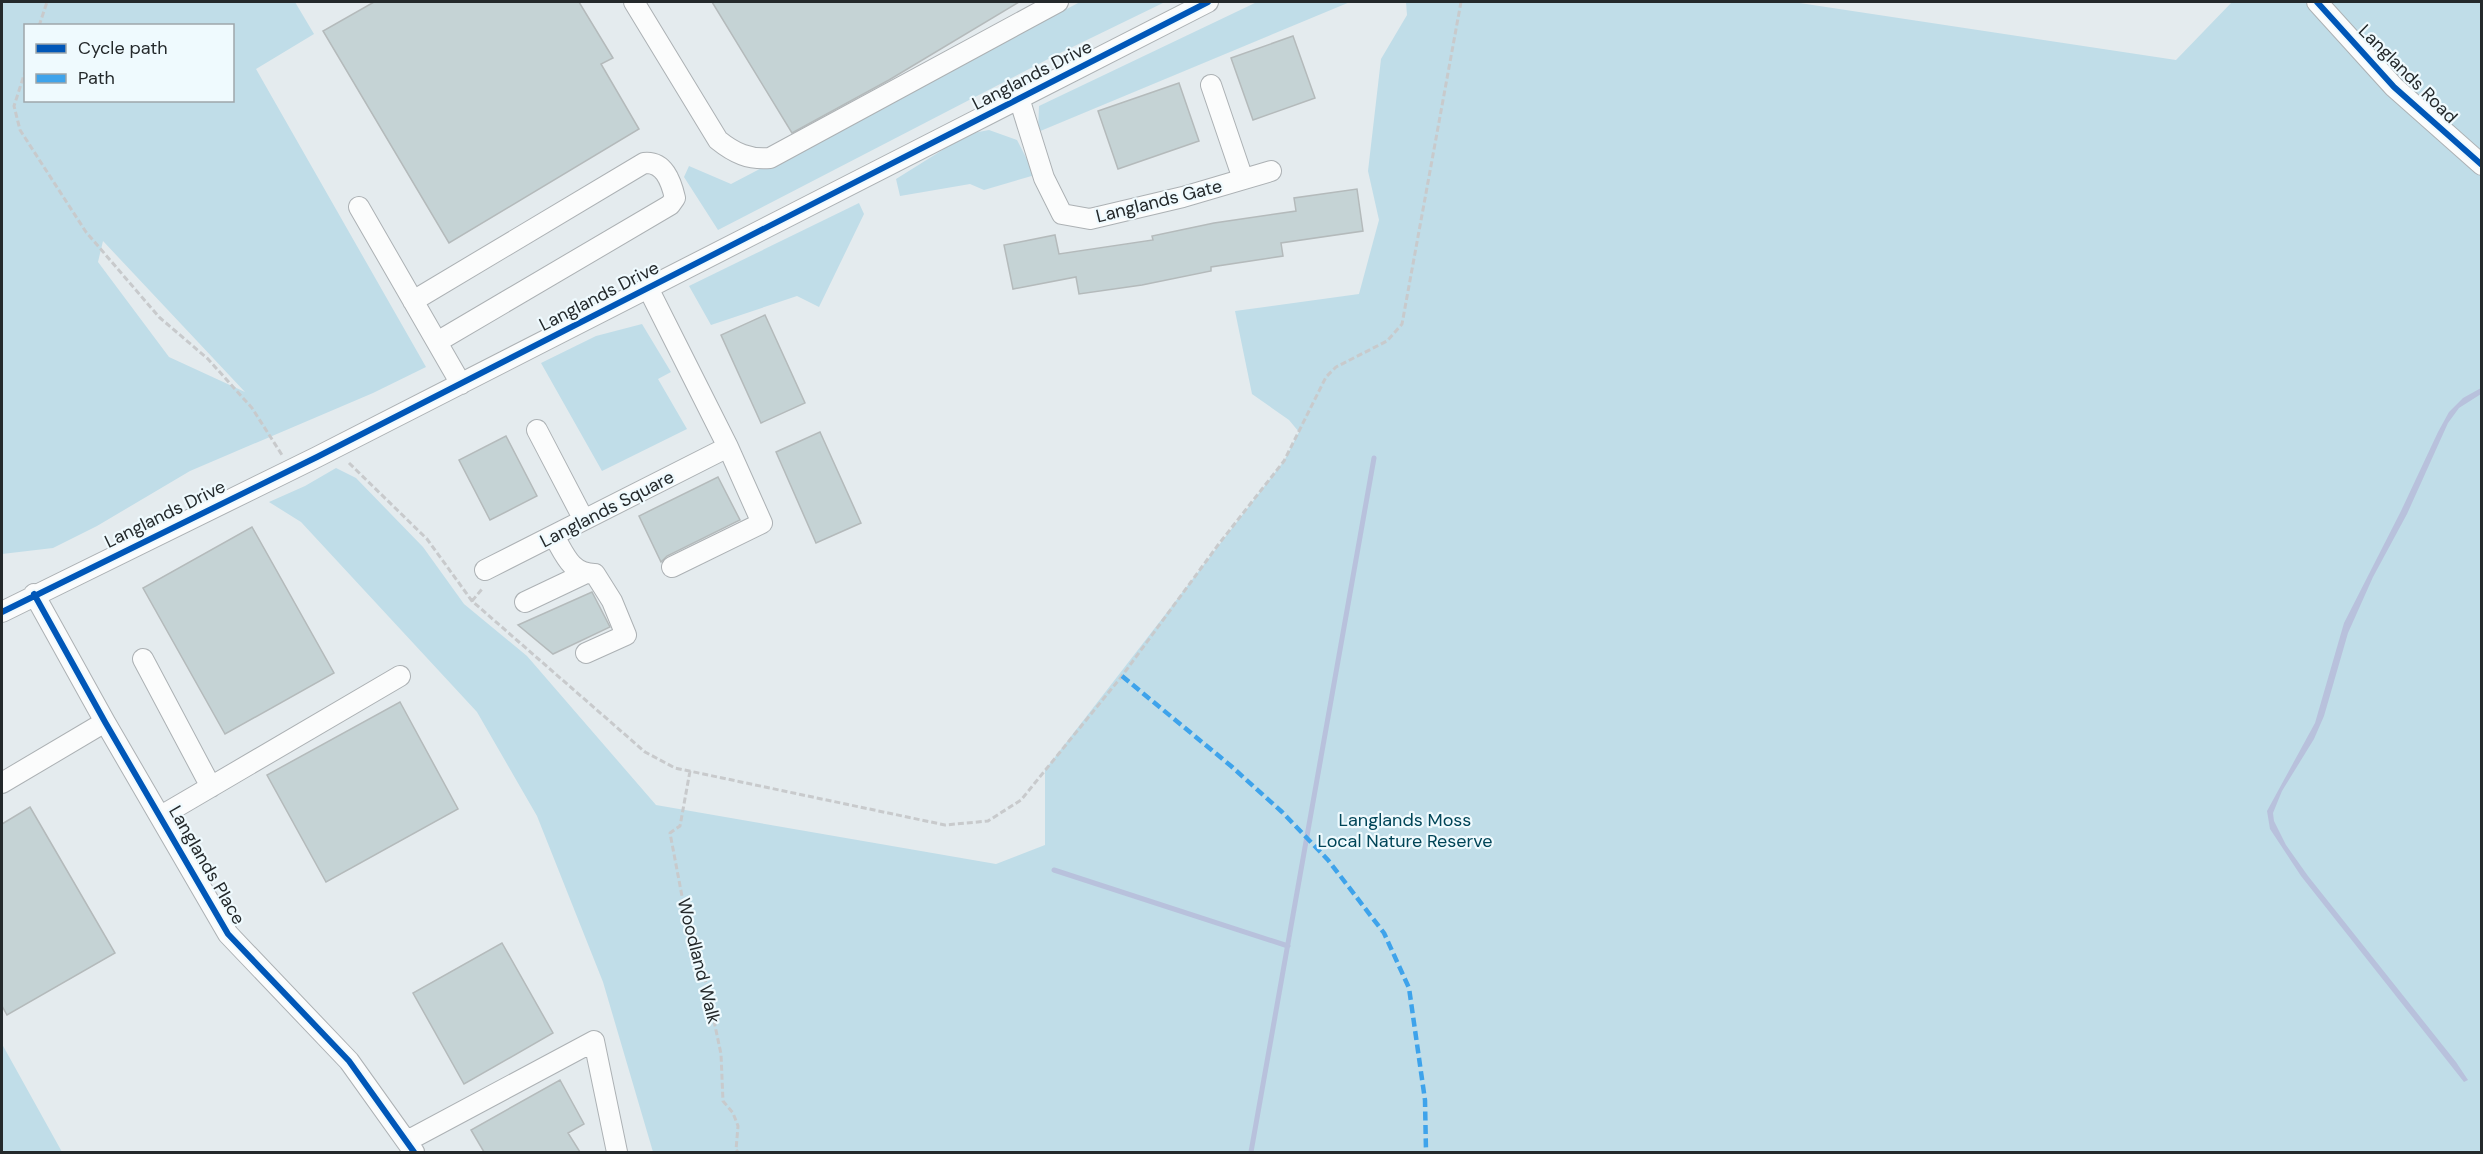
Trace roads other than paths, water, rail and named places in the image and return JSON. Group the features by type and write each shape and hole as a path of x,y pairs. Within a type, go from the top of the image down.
{"street":[{"path":"634,2 718,140 732,151 755,159 770,158 1058,2"},
{"name":"Langlands Drive","path":"2,612 34,594 317,457 1208,2"},
{"name":"Langlands Road","path":"2317,2 2394,87 2481,165"},
{"path":"1211,85 1243,179"},
{"name":"Langlands Gate","path":"1019,98 1044,178 1062,214 1090,219 1183,197 1271,171"},
{"path":"413,301 644,163 653,162 660,166 672,186 675,198 670,206 437,342"},
{"path":"359,207 461,384"},
{"path":"648,288 728,447 762,523 672,567"},
{"path":"537,430 584,520"},
{"name":"Langlands Square","path":"485,570 728,447"},
{"path":"554,536 571,566 584,574"},
{"path":"525,602 584,574 595,574 612,601 626,635 586,653"},
{"name":"Langlands Place","path":"34,594 228,934 349,1061 410,1147"},
{"path":"143,659 211,787"},
{"path":"161,816 400,675"},
{"path":"2,783 105,722"},
{"path":"410,1147 594,1041 617,1152"}],"waterway":[{"path":"1251,1152 1374,458"},
{"path":"1054,870 1288,946"}],"park label":[{"name":"Langlands Moss Local Nature Reserve","path":"1405,830"}]}
